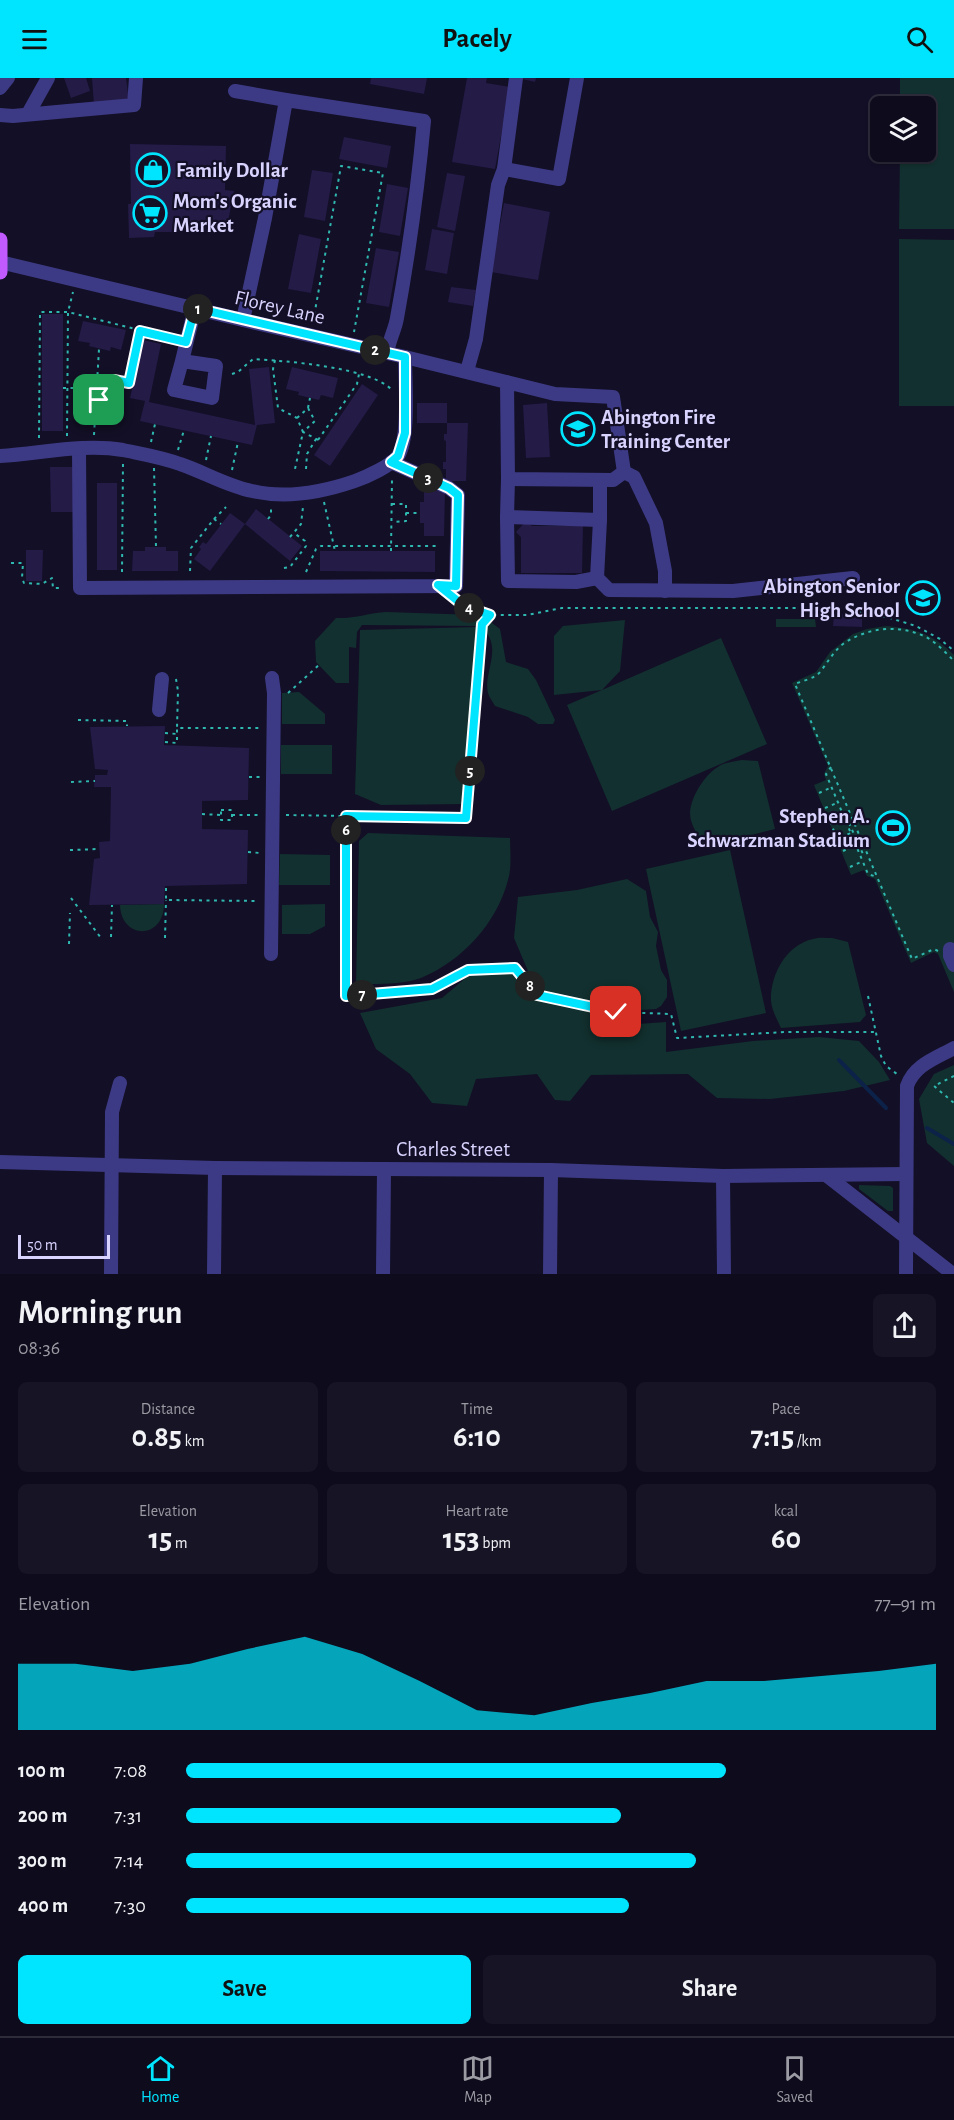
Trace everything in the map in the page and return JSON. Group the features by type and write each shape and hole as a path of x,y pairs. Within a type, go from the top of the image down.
{"main road":[{"path":"0,240 0,272"}],"street":[{"path":"0,88 8,78"},
{"path":"28,114 48,78"},
{"path":"0,115 13,117 134,105 136,78"},
{"path":"467,371 476,339 498,185 504,169 516,78"},
{"path":"504,169 559,179 577,78"},
{"path":"235,91 424,122 419,179 409,244 396,321 387,353"},
{"path":"243,320 265,218 286,100"},
{"name":"Florey Lane","path":"0,262 467,371 555,394 613,397 624,472"},
{"path":"182,361 195,308"},
{"path":"391,469 398,456 405,433 405,357"},
{"path":"511,383 507,517 508,581 576,582 597,578"},
{"path":"0,456 79,449 118,449 181,464 227,484 253,492 287,495 335,488 391,469 449,488 458,495 456,586 80,588 79,449"},
{"path":"508,479 613,480 624,472 634,477 656,523 665,591"},
{"path":"600,480 597,578 609,590 733,591 853,578"},
{"path":"507,517 600,520"},
{"path":"271,954 274,729 272,678"},
{"path":"159,710 169,679"},
{"path":"906,1274 907,1086 910,1078 923,1064 954,1048"},
{"path":"111,1274 112,1112 120,1083"},
{"name":"Charles Street","path":"0,1162 215,1168 551,1170 723,1176 906,1174"},
{"path":"214,1274 215,1168"},
{"path":"383,1274 384,1169"},
{"path":"550,1274 551,1170"},
{"path":"826,1175 953,1274"},
{"path":"723,1176 724,1274"}],"path":[{"path":"313,322 341,166 383,173 354,332"},
{"path":"66,439 65,388 68,312 73,289"},
{"path":"39,441 40,312 68,312 186,342"},
{"path":"129,383 140,331"},
{"path":"93,438 99,349"},
{"path":"232,374 238,372 253,358 275,360 359,374 385,382 394,392"},
{"path":"275,360 273,369 278,408 297,418 303,432 322,442"},
{"path":"306,469 307,454 357,384 359,374"},
{"path":"98,380 106,385 105,396 96,400 90,398 86,388 89,382 98,380"},
{"path":"106,385 114,380 133,384"},
{"path":"65,388 86,388"},
{"path":"297,418 308,408 310,398"},
{"path":"295,469 303,432 315,421 308,408"},
{"path":"334,416 338,419"},
{"path":"150,445 155,424"},
{"path":"177,452 184,430"},
{"path":"205,462 211,436"},
{"path":"231,473 238,442"},
{"path":"122,572 123,462"},
{"path":"154,468 156,547"},
{"path":"391,469 391,551"},
{"path":"324,502 335,551"},
{"path":"268,519 271,515 271,504"},
{"path":"290,537 302,524 303,504"},
{"path":"392,504 406,504 405,521 392,522"},
{"path":"190,571 191,548 226,507"},
{"path":"406,513 420,513"},
{"path":"214,519 221,524"},
{"path":"284,568 290,567 306,546 305,541 294,532"},
{"path":"197,541 201,544"},
{"path":"306,573 316,549 321,546 437,546"},
{"path":"364,546 364,551"},
{"path":"420,546 420,551"},
{"path":"11,563 23,563 24,583 42,584 52,578 53,588 60,588"},
{"path":"455,599 464,606 490,615 527,615 562,608 842,608 916,626 940,639 954,651"},
{"path":"202,814 221,814 221,810 232,810 232,815 466,818 482,624 490,615"},
{"path":"952,957 934,949 912,959 795,684 819,673 829,657 843,645 862,633 880,629 896,629 928,638 954,661"},
{"path":"282,693 290,693 319,665"},
{"path":"165,742 177,743 178,691 169,679"},
{"path":"78,720 127,722 127,726"},
{"path":"177,728 274,729"},
{"path":"165,733 177,734"},
{"path":"831,767 826,774 863,854 867,853"},
{"path":"71,782 95,781"},
{"path":"819,793 832,787"},
{"path":"825,808 838,802"},
{"path":"844,815 830,821 837,839 851,833"},
{"path":"346,816 346,996 432,989 468,970 515,968 537,995 616,1012 671,1014 677,1038 786,1032 876,1032"},
{"path":"851,816 848,817 851,833 868,874 877,876"},
{"path":"843,851 856,845"},
{"path":"70,850 99,849"},
{"path":"850,867 863,861"},
{"path":"165,938 166,888"},
{"path":"71,898 101,938"},
{"path":"166,900 272,902"},
{"path":"111,937 112,905"},
{"path":"69,944 70,912"},
{"path":"868,996 881,1056 886,1066 897,1074"},
{"path":"954,1076 934,1086 954,1103"}],"green space":[{"path":"900,78 954,78 954,229 899,229 900,162 936,162 936,96 900,96"},
{"path":"899,239 954,240 954,406 899,406"},
{"path":"386,612 477,615 479,620 477,626 362,625 357,632 356,648 349,647 349,683 336,683 316,662 315,641 336,618"},
{"path":"776,619 815,619 816,627 776,627"},
{"path":"488,620 500,629 506,662 528,669 536,680 555,720 553,724 538,724 528,717 495,706 487,685 492,654 490,638 485,631"},
{"path":"625,620 620,671 602,690 554,695 554,636 563,626"},
{"name":"Stephen A. Schwarzman Stadium","path":"886,626 923,633 954,655 954,992 938,954 934,952 911,963 875,879 867,876 864,870 851,875 814,785 826,780 824,774 828,766 792,683 816,672 830,652 853,634"},
{"path":"478,627 465,804 381,805 355,794 360,630"},
{"path":"721,638 767,744 612,811 567,705"},
{"path":"299,692 325,714 325,724 282,724 282,693"},
{"path":"281,745 332,745 332,774 281,774"},
{"path":"742,760 758,761 775,829 705,847 690,817 693,799 706,778 717,767"},
{"path":"368,833 510,838 509,875 496,911 476,939 464,951 436,971 421,978 398,983 356,984 359,841"},
{"path":"730,850 766,1013 681,1031 646,869"},
{"path":"280,854 330,855 330,885 279,885"},
{"path":"627,879 646,891 650,917 658,932 656,946 661,970 667,980 667,997 656,1009 641,1010 638,1024 666,1022 666,1052 753,1041 819,1037 859,1041 879,1062 890,1080 844,1091 770,1099 717,1098 688,1074 591,1075 570,1101 555,1100 537,1074 476,1079 467,1106 432,1103 410,1074 376,1049 360,1013 442,998 468,976 528,971 514,938 518,897 577,890"},
{"path":"164,904 162,916 157,924 142,931 134,930 127,925 120,905"},
{"path":"325,904 325,926 310,934 282,934 282,905"},
{"path":"818,938 832,938 848,942 866,1015 860,1022 781,1028 771,1001 771,991 782,963 788,954 803,942"},
{"path":"954,1065 954,1166 927,1143 919,1099 934,1074"},
{"path":"859,1185 893,1188 893,1211 888,1211 859,1189"}],"building":[{"path":"64,78 86,78 90,91 71,98"},
{"path":"92,78 126,78 129,101 94,105"},
{"path":"371,78 427,78 424,94 370,84"},
{"path":"467,78 487,78 486,83 510,87 495,169 452,162"},
{"path":"518,78 536,78 535,82"},
{"path":"344,137 391,146 387,168 339,159"},
{"path":"130,144 226,146 225,190 234,191 226,232 155,232 154,237 129,238"},
{"path":"312,170 333,173 325,221 304,217"},
{"path":"447,173 465,176 455,231 437,227"},
{"path":"387,184 408,188 400,236 379,232"},
{"path":"504,203 550,212 538,280 491,272"},
{"path":"432,229 454,233 447,274 425,270"},
{"path":"299,234 321,239 311,293 288,289"},
{"path":"376,248 399,252 389,307 366,303"},
{"path":"451,287 476,290 473,306 448,302"},
{"path":"42,314 63,314 63,431 42,431"},
{"path":"83,321 126,330 121,350 111,347 110,351 78,341"},
{"path":"143,340 161,344 149,402 255,425 249,369 269,367 275,423 257,425 252,445 140,421 145,401 130,398"},
{"path":"292,367 338,378 333,398 321,395 319,400 298,395 299,392 286,389"},
{"path":"362,384 378,395 330,466 314,455"},
{"path":"417,403 447,403 447,423 417,423"},
{"path":"547,403 550,457 526,458 523,405"},
{"path":"583,415 585,440 566,442 564,417"},
{"path":"447,423 468,423 466,481 446,481 446,469 443,469 443,462 446,462 444,434 447,434"},
{"path":"50,467 73,467 73,512 51,512"},
{"path":"97,483 117,483 117,570 97,570"},
{"path":"424,491 445,491 444,536 424,536 424,523 420,523 420,502 424,502"},
{"path":"256,509 302,546 290,561 245,524"},
{"path":"230,513 245,524 210,571 194,559 201,549 199,547 203,542 206,544"},
{"path":"526,521 532,526 583,526 582,573 521,573 521,537 516,532"},
{"path":"145,547 166,547 166,551 178,551 178,571 132,571 133,551 145,551"},
{"path":"26,550 43,550 42,581 26,581"},
{"path":"320,551 435,551 435,572 320,571"},
{"path":"834,614 862,615 862,627 833,626"},
{"path":"165,726 164,745 249,748 248,800 202,801 202,829 248,830 247,884 165,886 164,904 89,905 94,859 100,858 99,842 110,841 111,787 94,787 95,775 107,775 108,770 95,769 90,727"}],"waterway":[{"path":"839,1060 886,1108"},
{"path":"927,1128 954,1144"}],"place":[{"name":"Family Dollar","path":"153,170"},
{"name":"Mom's Organic Market","path":"150,213"},
{"name":"Abington Fire Training Center","path":"578,429"},
{"name":"Abington Senior High School","path":"923,598"},
{"name":"Stephen A. Schwarzman Stadium","path":"893,828"}],"route":[{"path":"99,400 105,396 106,385 114,380 129,383 140,331 186,342 195,308 405,357 405,433 398,456 391,462 449,488 458,495 456,586 438,585 464,606 490,615 482,624 466,818 346,816 346,996 432,989 468,970 515,968 537,995 616,1012"}]}
